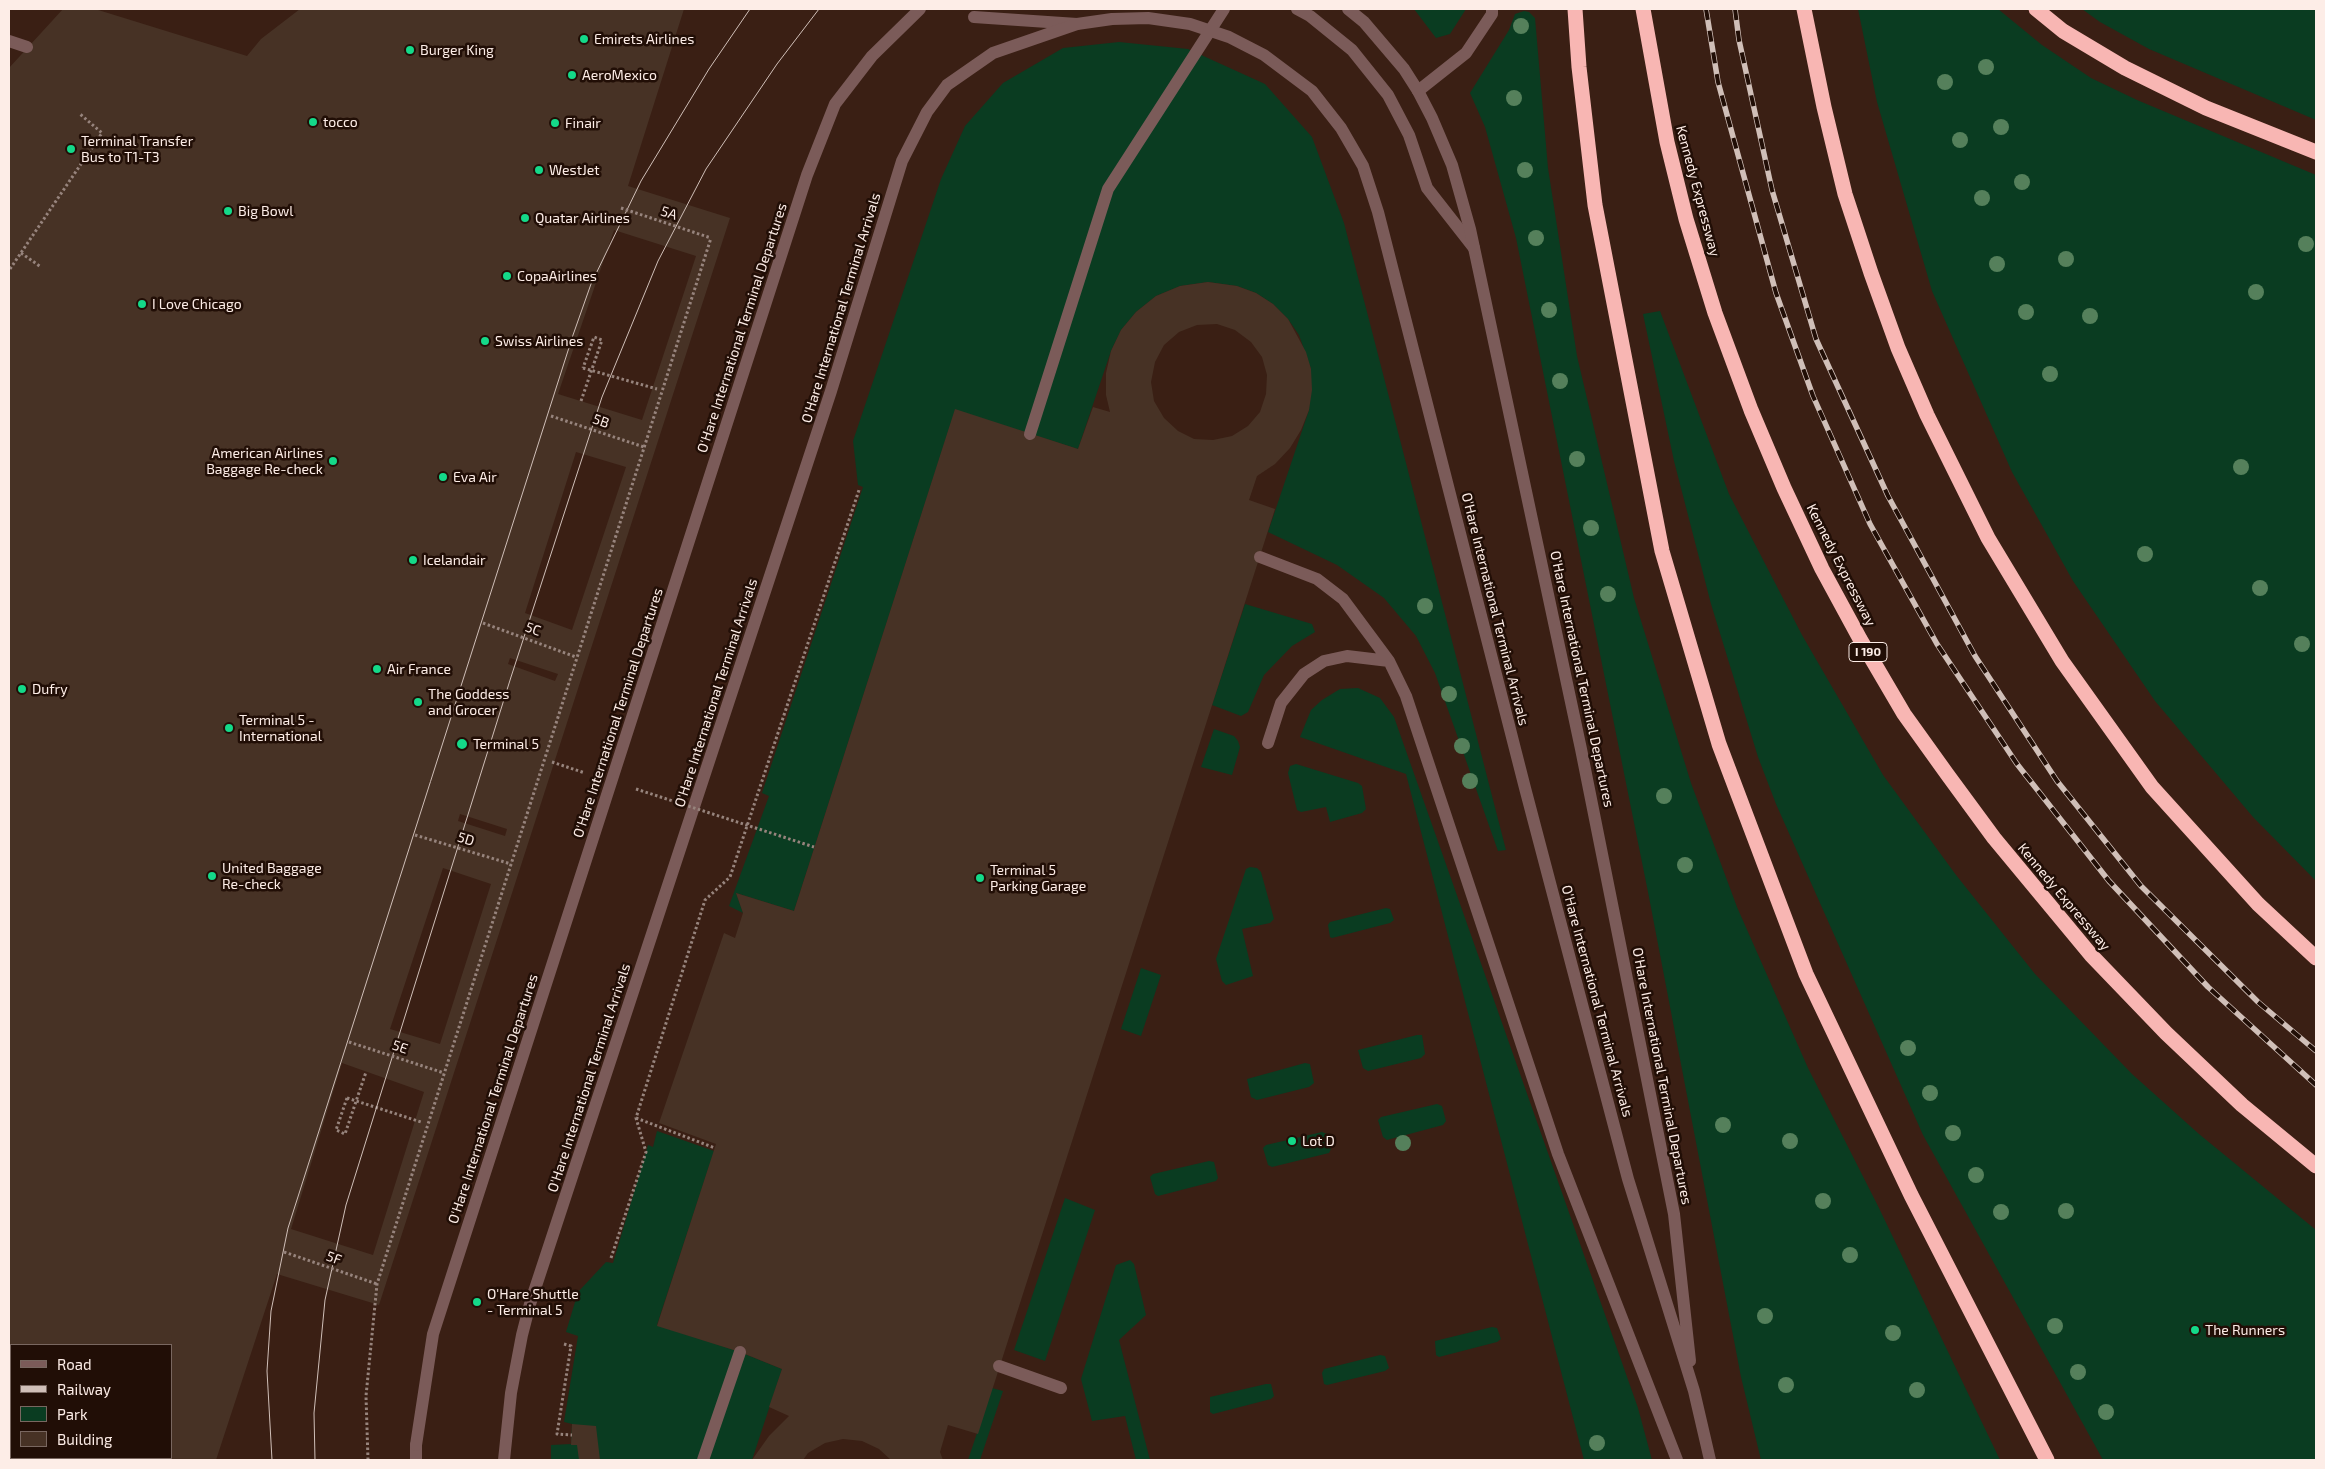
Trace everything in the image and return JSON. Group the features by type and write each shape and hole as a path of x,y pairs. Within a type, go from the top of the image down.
{"highway":[{"path":"1575,9 1579,66 1594,205 1662,551 1719,744 1806,974 1910,1195 2047,1460"},
{"name":"Kennedy Expressway","path":"1642,9 1653,73 1683,209 1715,313 1751,410 1784,488 1822,569 1904,714 1982,822 2091,956 2166,1033 2242,1105 2316,1166"},
{"path":"1804,9 1824,107 1845,194 1871,273 1898,348 1927,415 1988,538 2019,593 2062,661 2152,787 2258,904 2316,958"},
{"path":"2036,9 2063,31 2124,68 2206,108 2316,152"}],"street":[{"name":"O'Hare International Terminal Departures","path":"416,1460 416,1445 433,1334 807,176 835,104 872,56 920,9"},
{"path":"1030,434 1108,189 1224,9"},
{"path":"1296,9 1310,16 1352,50 1388,95 1409,135 1427,188 1474,248"},
{"name":"O'Hare International Terminal Departures","path":"1348,9 1364,22 1393,55 1418,91 1452,165 1474,248 1581,749 1674,1214 1694,1391"},
{"path":"1418,91 1466,53 1492,14 1492,9"},
{"name":"O'Hare International Terminal Arrivals","path":"974,17 1077,24"},
{"name":"O'Hare International Terminal Arrivals","path":"504,1460 511,1393 530,1304 825,410 902,161 927,112 946,85 993,53 1077,24 1112,19 1148,18 1190,24 1229,37 1264,56 1312,91 1341,128 1363,166 1378,212 1520,769 1628,1179 1694,1391"},
{"path":"9,41 27,47"},
{"path":"1260,557 1317,579 1343,599 1389,661 1406,696 1558,1154 1677,1460"},
{"path":"1268,743 1281,703 1304,674 1324,661 1347,656 1389,661"},
{"path":"703,1460 740,1352"},
{"path":"999,1366 1060,1388"},
{"path":"1694,1391 1710,1460"}],"path":[{"path":"10,269 102,133 80,114"},
{"name":"5A","path":"621,208 711,238 644,447"},
{"path":"21,253 41,267"},
{"path":"582,401 602,340 594,337 583,368 657,389"},
{"name":"5B","path":"551,416 644,447"},
{"path":"368,1460 366,1396 377,1284 644,447"},
{"path":"611,1258 646,1152 636,1118 705,900 730,877 859,490"},
{"name":"5C","path":"483,623 576,657"},
{"path":"552,762 590,774"},
{"path":"628,786 814,847"},
{"name":"5D","path":"415,835 511,864"},
{"name":"5E","path":"349,1042 444,1073"},
{"path":"366,1072 345,1134 336,1130 347,1098 421,1122"},
{"path":"636,1118 715,1148"},
{"name":"5F","path":"284,1252 377,1284"},
{"path":"564,1344 571,1346 557,1434 572,1436"}],"shaded area":[{"path":"9,9 2316,9 2316,1460 9,1460"}],"green space":[{"path":"1414,9 1466,9 1450,34 1436,38"},
{"path":"1858,9 1998,9 2042,45 2091,78 2137,100 2316,175 2316,881 2253,817 2155,701 2073,581 2012,472 1932,291 1877,102"},
{"path":"2082,9 2316,9 2316,120 2149,49 2100,22"},
{"path":"1524,11 1529,12 1535,18 1548,168 1577,356 1634,598 1691,783 1737,907 1808,1068 1878,1206 2000,1460 1761,1460 1741,1377 1648,892 1516,238 1485,127 1470,93 1509,30 1515,14"},
{"path":"1119,42 1188,49 1265,84 1312,137 1344,223 1506,850 1498,851 1435,673 1416,636 1384,598 1337,565 1268,532 1309,410 1311,369 1299,335 1288,319 1273,304 1256,293 1237,286 1208,282 1180,286 1156,296 1136,312 1121,330 1111,351 1078,449 955,410 794,911 736,893 743,913 729,906 769,796 762,793 863,487 858,485 853,441 941,179 965,126 1003,83 1063,48"},
{"path":"1660,311 1729,494 1802,635 1883,775 1956,875 2035,974 2132,1074 2199,1134 2316,1230 2316,1460 2103,1460 1923,1135 1776,804 1758,757 1711,604 1674,461 1643,314"},
{"path":"1245,604 1312,624 1315,632 1292,646 1264,675 1248,712 1241,716 1212,705"},
{"path":"1358,688 1380,698 1394,717 1638,1408 1652,1460 1584,1460 1406,774 1300,737 1311,710 1322,700 1340,689"},
{"path":"1214,729 1234,736 1238,741 1240,747 1232,775 1201,767"},
{"path":"1296,764 1358,783 1362,786 1366,809 1362,813 1330,822 1326,807 1301,812 1297,810 1288,773 1290,766"},
{"path":"1250,867 1257,868 1261,872 1274,919 1270,923 1242,929 1253,976 1226,985 1222,981 1216,959 1246,869"},
{"path":"1386,908 1390,909 1394,920 1390,923 1330,937 1328,925 1330,922"},
{"path":"1141,968 1161,975 1141,1036 1121,1029"},
{"path":"1422,1035 1425,1054 1421,1058 1368,1071 1363,1068 1358,1050"},
{"path":"1305,1063 1310,1064 1314,1083 1309,1087 1257,1100 1251,1097 1247,1079"},
{"path":"1437,1104 1442,1106 1446,1121 1443,1125 1387,1140 1383,1137 1378,1120 1381,1117"},
{"path":"657,1131 714,1151 657,1325 740,1352 782,1369 752,1460 551,1460 551,1445 571,1444 572,1424 564,1422 578,1336 566,1332 578,1292 606,1262 613,1263 648,1145 653,1147"},
{"path":"1322,1132 1327,1134 1331,1149 1329,1153 1272,1167 1268,1165 1263,1148 1266,1145"},
{"path":"1209,1161 1214,1162 1218,1178 1216,1181 1158,1196 1155,1194 1150,1177 1153,1174"},
{"path":"1065,1198 1095,1210 1045,1361 1014,1350"},
{"path":"1130,1260 1134,1264 1146,1315 1119,1340 1150,1460 1136,1460 1125,1416 1092,1421 1081,1379 1116,1265"},
{"path":"1492,1327 1497,1328 1501,1339 1497,1342 1439,1357 1436,1355 1435,1341"},
{"path":"1380,1355 1385,1356 1389,1368 1385,1371 1327,1385 1324,1384 1322,1373 1324,1369"},
{"path":"1271,1384 1274,1396 1271,1399 1213,1414 1210,1412 1210,1397"},
{"path":"992,1388 1003,1391 980,1460 968,1460"}],"building":[{"name":"Terminal 5 - International","path":"63,9 95,9 247,56 261,39 300,9 684,9 628,186 730,218 379,1305 277,1274 216,1460 9,1460 9,68","holes":["614,230 696,256 642,420 558,394","576,452 626,467 572,630 525,613","510,658 558,674 555,681 508,664","460,814 507,829 505,836 458,821","443,868 491,884 440,1044 390,1029","342,1063 424,1092 373,1255 291,1229"]},
{"name":"Terminal 5 Parking Garage","path":"1208,282 1237,286 1256,293 1273,304 1288,319 1306,352 1311,369 1312,390 1309,410 1301,430 1290,448 1275,464 1257,476 1249,500 1275,509 978,1434 948,1425 940,1452 943,1460 891,1460 879,1449 862,1441 843,1439 825,1443 808,1453 803,1460 752,1460 769,1436 789,1416 769,1407 782,1369 740,1352 657,1326 716,1144 659,1123 724,933 735,938 743,913 736,893 794,911 955,409 1078,449 1093,407 1110,412 1106,395 1106,373 1111,351 1121,330 1136,312 1156,296 1180,286","holes":["1217,324 1235,330 1251,342 1262,357 1267,375 1266,394 1260,412 1248,426 1232,436 1213,440 1194,439 1178,431 1164,418 1154,401 1151,382 1155,362 1164,345 1179,332 1197,325"]},
{"path":"572,1424 596,1426 600,1460 579,1460 577,1445 571,1445"}],"tram line":[{"path":"272,1460 267,1371 271,1311 288,1228 573,335 591,284 641,181 709,69 750,9"},
{"path":"315,1460 314,1413 325,1300 346,1205 511,677 602,397 658,261 706,169 777,64 819,9"}],"railway":[{"path":"1706,9 1718,82 1776,293 1813,396 1870,524 1937,644 2017,764 2109,881 2208,987 2316,1085"},
{"path":"1735,9 1739,40 1772,190 1816,339 1888,496 1975,656 2057,781 2141,886 2258,1002 2316,1051"}],"place":[{"name":"Emirets Airlines","path":"584,39"},
{"name":"Burger King","path":"410,50"},
{"name":"AeroMexico","path":"572,75"},
{"name":"tocco","path":"313,122"},
{"name":"Finair","path":"555,123"},
{"name":"Terminal Transfer Bus to T1-T3","path":"71,149"},
{"name":"WestJet","path":"539,170"},
{"name":"Big Bowl","path":"228,211"},
{"name":"Quatar Airlines","path":"525,218"},
{"name":"CopaAirlines","path":"507,276"},
{"name":"I Love Chicago","path":"142,304"},
{"name":"Swiss Airlines","path":"485,341"},
{"name":"American Airlines Baggage Re-check","path":"333,461"},
{"name":"Eva Air","path":"443,477"},
{"name":"Icelandair","path":"413,560"},
{"name":"Air France","path":"377,669"},
{"name":"Dufry","path":"22,689"},
{"name":"The Goddess and Grocer","path":"418,702"},
{"name":"Terminal 5 - International","path":"229,728"},
{"name":"Terminal 5","path":"462,744"},
{"name":"United Baggage Re-check","path":"212,876"},
{"name":"Terminal 5 Parking Garage","path":"980,878"},
{"name":"Lot D","path":"1292,1141"},
{"name":"O'Hare Shuttle - Terminal 5","path":"477,1302"},
{"name":"The Runners","path":"2195,1330"}]}
